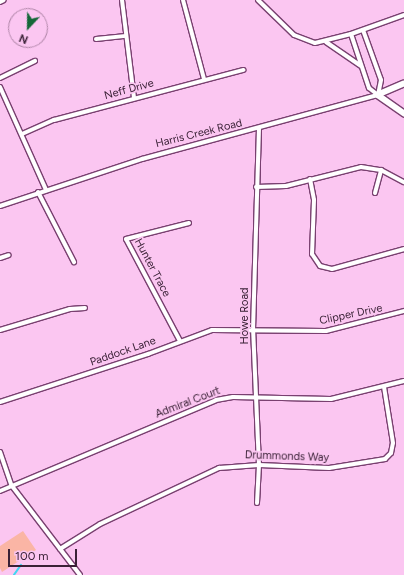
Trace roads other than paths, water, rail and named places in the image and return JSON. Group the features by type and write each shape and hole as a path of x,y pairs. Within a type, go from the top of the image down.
{"street":[{"path":"0,2 4,0"},
{"path":"122,0 134,98"},
{"path":"183,0 204,78"},
{"path":"258,0 294,35 305,41 325,42 404,15"},
{"path":"363,30 381,80 378,94"},
{"path":"351,34 369,88 404,113"},
{"path":"96,39 126,36"},
{"path":"325,42 361,66"},
{"path":"0,78 35,61"},
{"name":"Neff Drive","path":"22,134 54,120 204,78 243,70"},
{"name":"Harris Creek Road","path":"0,206 38,192 142,159 259,129 378,94 404,84"},
{"path":"0,87 46,190"},
{"name":"Howe Road","path":"257,503 259,465 253,330 256,187 259,129"},
{"path":"256,187 280,187 356,167 381,170 404,182"},
{"path":"375,193 381,170"},
{"path":"310,179 314,200 312,254 320,266 332,269 404,249"},
{"path":"38,192 74,262"},
{"name":"Hunter Trace","path":"180,341 126,239 189,223"},
{"path":"0,258 9,255"},
{"path":"0,330 70,309 85,308"},
{"name":"Clipper Drive","path":"253,330 326,331 404,311"},
{"name":"Paddock Lane","path":"0,402 141,356 212,330 253,330"},
{"name":"Admiral Court","path":"0,491 211,402 233,396 331,399 404,382"},
{"name":"Drummonds Way","path":"60,549 100,524 202,475 237,465 329,468 373,462 388,456 392,450 393,440 384,387"},
{"path":"0,452 12,486 80,575"}],"waterway":[{"path":"14,575 21,565"}]}
